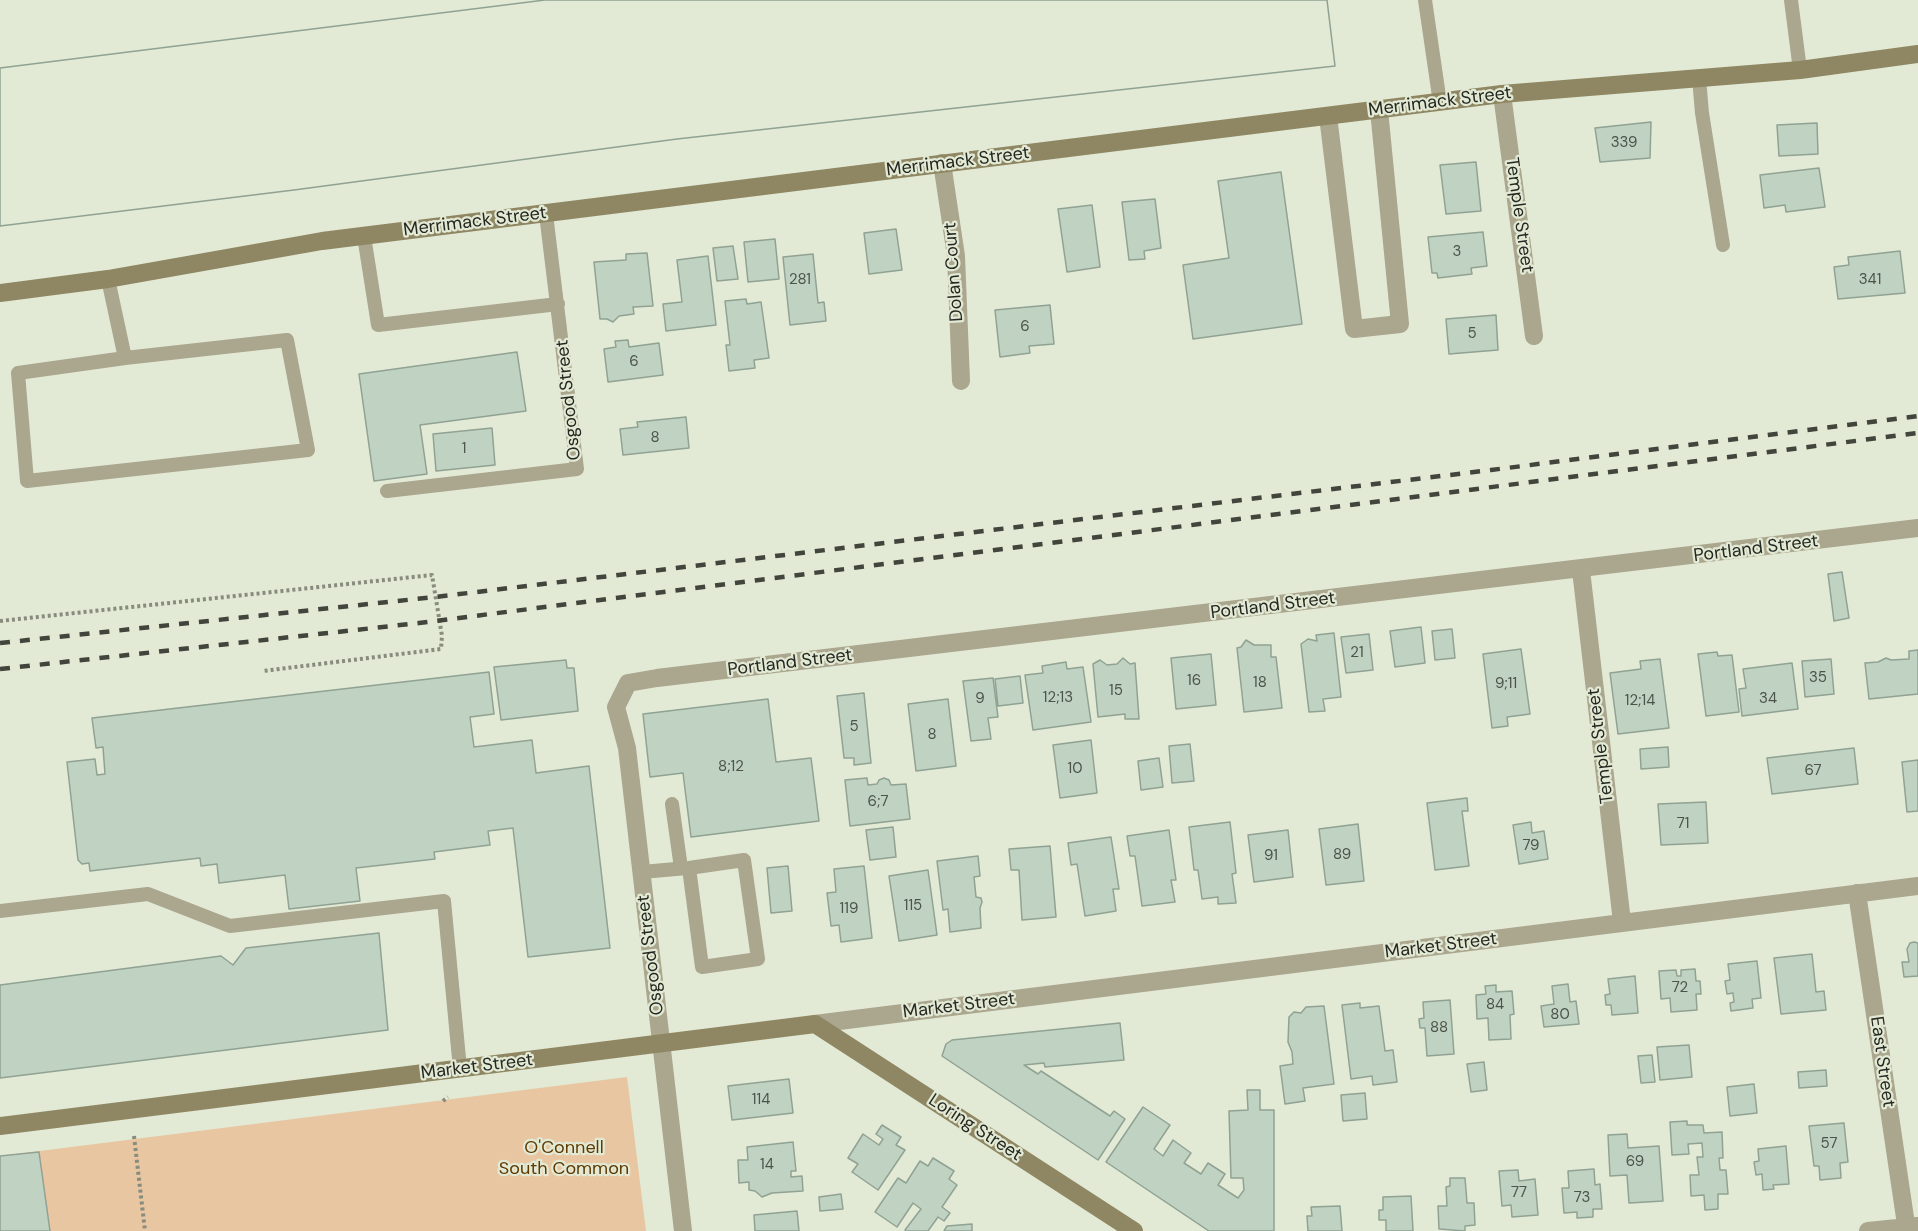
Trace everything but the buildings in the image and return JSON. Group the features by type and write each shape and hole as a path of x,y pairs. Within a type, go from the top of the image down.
{"main road":[{"name":"Merrimack Street","path":"0,293 108,279 322,241 942,163 1502,94 1800,70 1918,54"},
{"name":"Market Street","path":"0,1126 815,1024"},
{"name":"Loring Street","path":"815,1024 1134,1231"}],"street":[{"name":"Temple Street","path":"1502,94 1534,336"},
{"path":"1328,116 1354,329 1366,328 1400,324 1379,110"},
{"name":"Dolan Court","path":"942,163 956,256 961,381"},
{"name":"Portland Street","path":"628,683 1918,528"},
{"name":"Temple Street","path":"1581,570 1622,922"},
{"name":"Osgood Street","path":"628,683 616,707 627,748 683,1231"},
{"name":"Market Street","path":"815,1024 1918,886"},
{"name":"East Street","path":"1857,893 1910,1228"},
{"path":"1868,1231 1910,1228"}],"lane":[{"path":"1425,0 1440,102"},
{"path":"1791,0 1800,70"},
{"path":"1700,78 1701,113 1723,245"},
{"name":"Osgood Street","path":"387,491 577,469 546,214"},
{"path":"364,236 378,325 558,304"},
{"path":"108,279 125,358"},
{"path":"287,340 308,450 27,481 18,373 125,358 287,340"},
{"path":"642,872 685,868 744,860 758,959 702,967 685,868 672,804"},
{"path":"0,911 148,894 230,926 444,901 460,1069"}],"path":[{"path":"0,621 432,574 442,636 441,649 263,671"},
{"path":"443,1101 448,1097"},
{"path":"134,1136 145,1231"}],"green space":[{"name":"O'Connell South Common","path":"627,1077 646,1231 0,1231 0,1156"}],"railway":[{"path":"0,643 435,597 1491,470 1918,416"},
{"path":"0,669 419,623 1918,433"}]}
